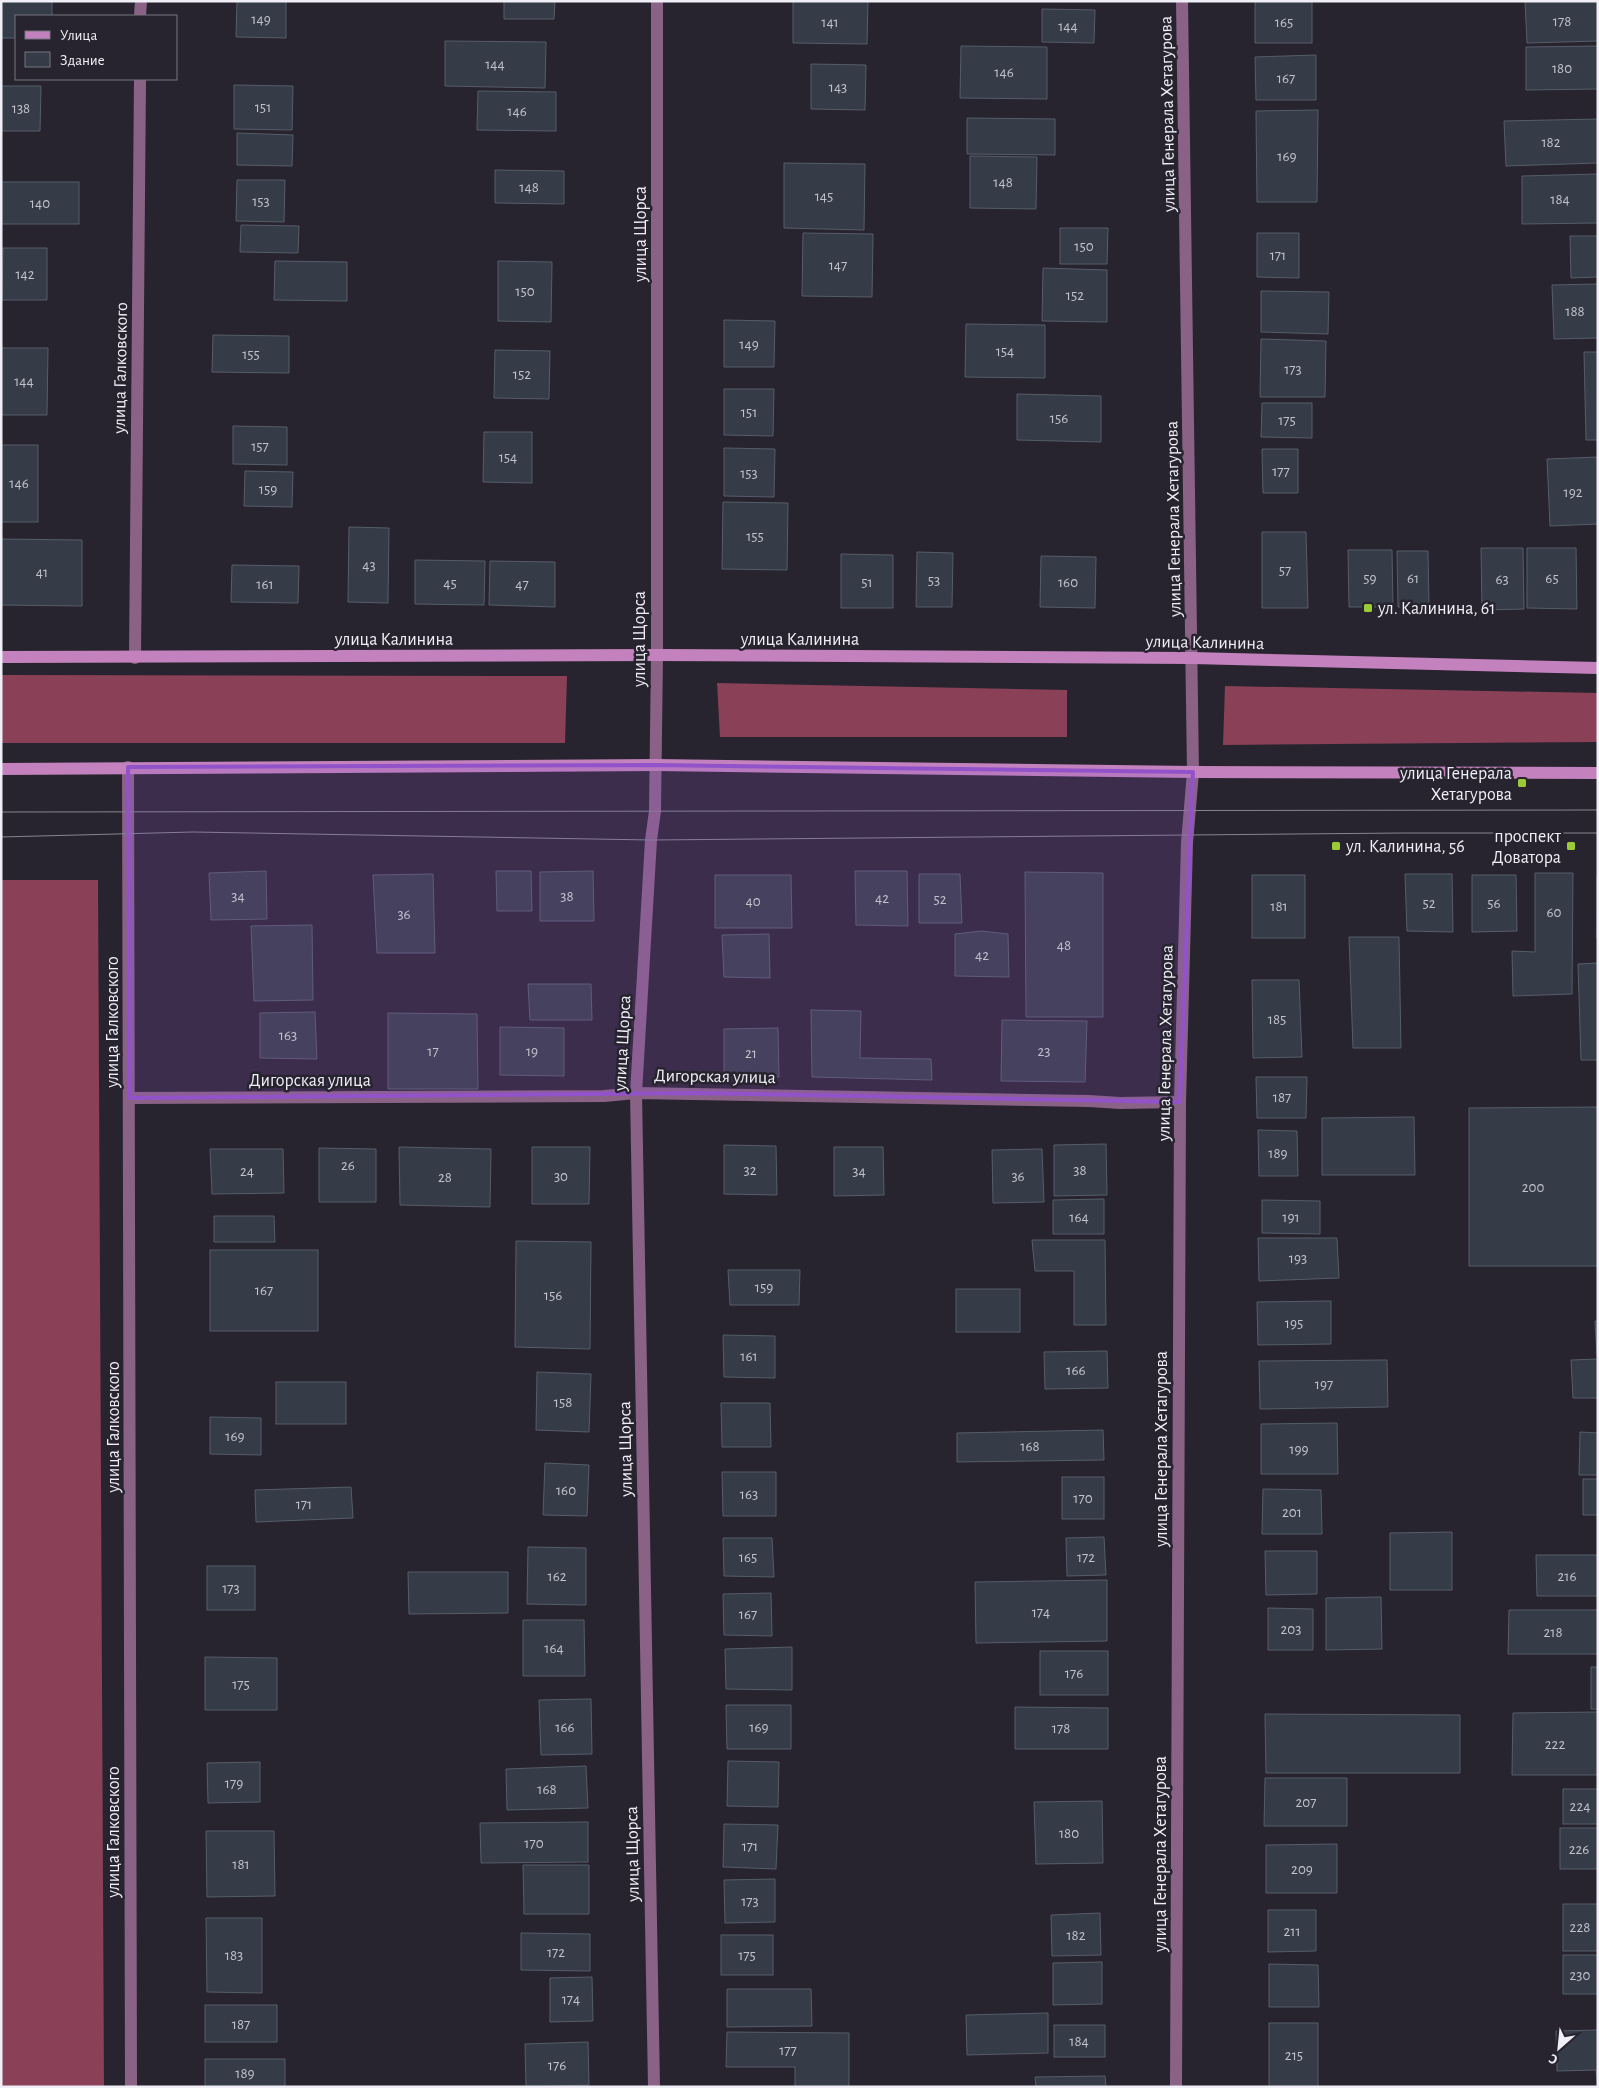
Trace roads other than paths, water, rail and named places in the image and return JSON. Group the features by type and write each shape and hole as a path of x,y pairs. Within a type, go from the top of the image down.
{"main road":[{"name":"улица Калинина","path":"1,656 135,658 657,655 1192,658 1598,668"},
{"path":"1,769 656,765 1193,772 1598,773"}],"street":[{"path":"140,1 140,15"},
{"name":"улица Щорса","path":"654,2087 636,1093 655,812 656,765 657,1"},
{"name":"улица Генерала Хетагурова","path":"1176,2087 1180,1102 1187,843 1193,772 1182,1"},
{"name":"улица Галковского","path":"135,658 140,80"},
{"name":"улица Галковского","path":"128,767 131,2087"},
{"name":"Дигорская улица","path":"130,1098 604,1096 636,1093 1120,1103 1180,1102"}],"tram line":[{"path":"1,812 1598,810"},
{"path":"1,837 193,832 651,840 1598,833"}],"place":[{"name":"ул. Калинина, 61","path":"1368,608"},
{"name":"улица Генерала Хетагурова","path":"1522,783"},
{"name":"ул. Калинина, 56","path":"1336,846"},
{"name":"проспект Доватора","path":"1571,846"}]}
